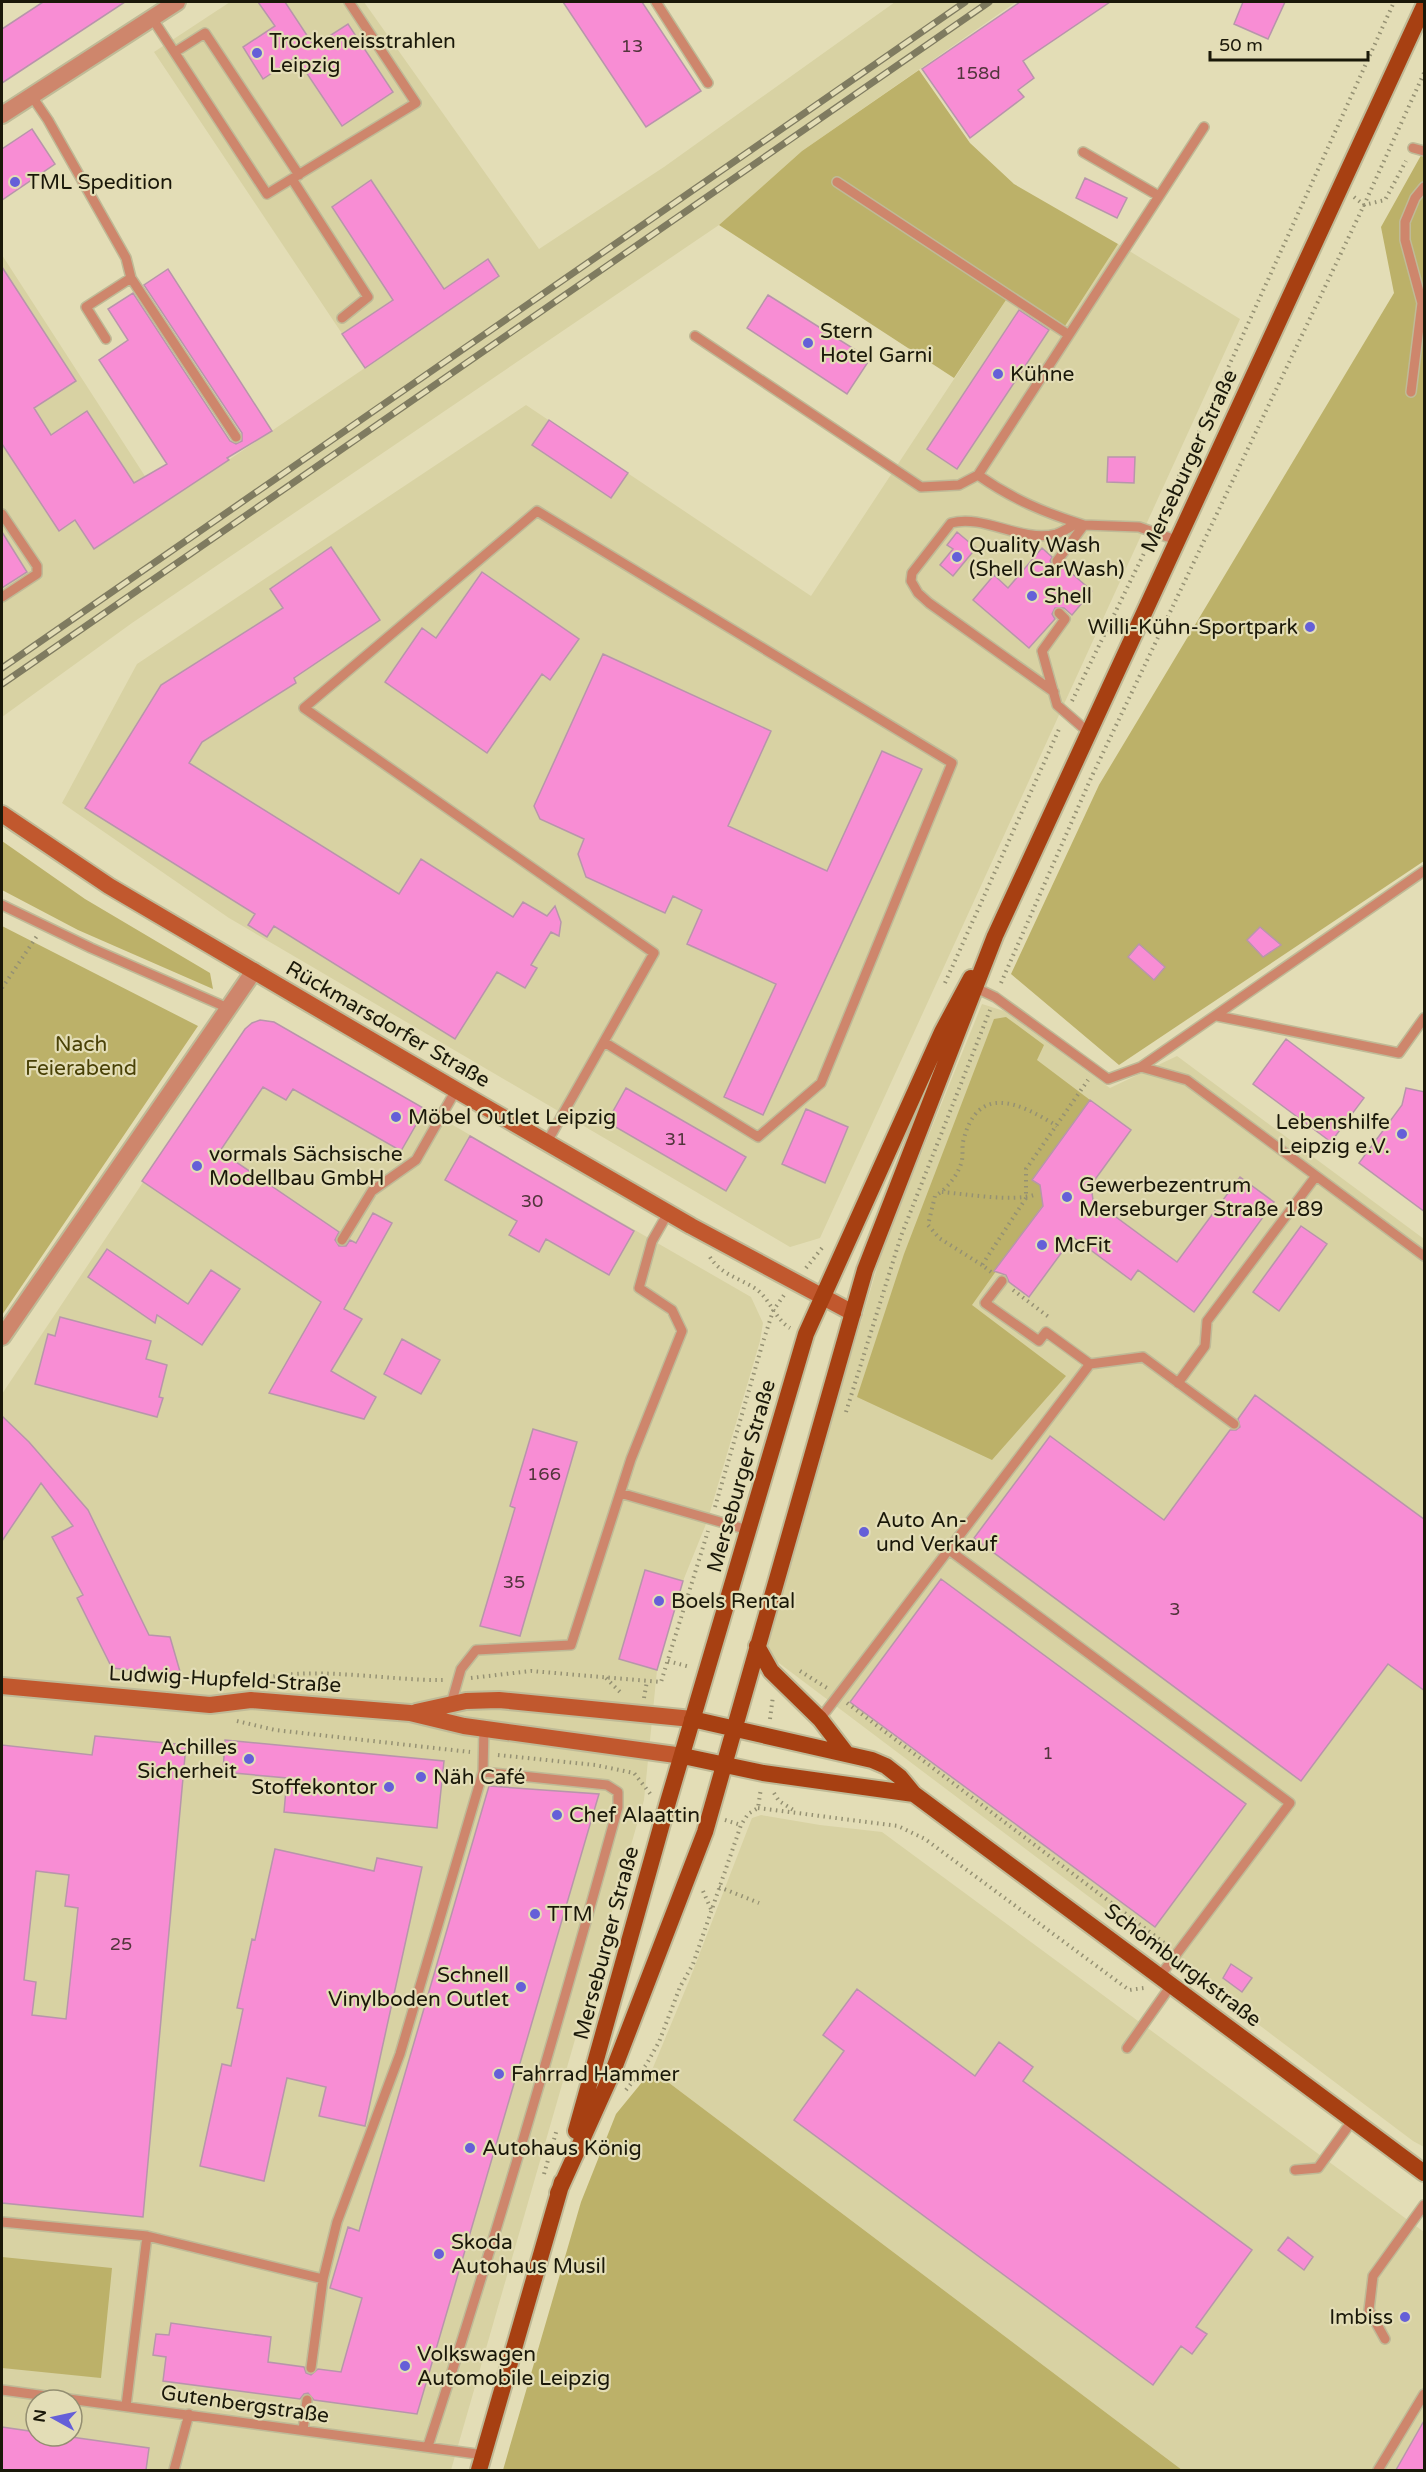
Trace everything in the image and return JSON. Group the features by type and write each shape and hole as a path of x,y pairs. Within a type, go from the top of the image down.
{"main road":[{"name":"Merseburger Straße","path":"482,2463 692,1719 806,1334 942,1032 995,936 1176,540 1342,189 1425,6"},
{"name":"Rückmarsdorfer Straße","path":"2,814 109,886 456,1090 691,1226 853,1313"},
{"name":"Merseburger Straße","path":"558,2193 613,2071 705,1832 844,1344 877,1237 995,936"},
{"path":"757,1646 780,1683 820,1719 846,1753"},
{"name":"Ludwig-Hupfeld-Straße","path":"2,1686 210,1705 251,1700 410,1713 464,1726 683,1756"},
{"name":"Ludwig-Hupfeld-Straße","path":"410,1713 466,1701 499,1700 692,1719"},
{"name":"Schomburgkstraße","path":"692,1719 846,1753 886,1766 900,1777 914,1794 1425,2173"},
{"name":"Schomburgkstraße","path":"683,1756 724,1766 914,1794"}],"street":[{"path":"2,115 177,2"},
{"path":"2,1337 254,971"}],"lane":[{"path":"152,18 267,194 416,103 349,2"},
{"path":"656,2 708,83"},
{"path":"175,52 205,33 296,177 368,297 342,318"},
{"path":"31,95 48,120 126,258 131,278 236,437"},
{"path":"695,336 921,487 959,484 978,475 1204,127"},
{"path":"1413,148 1425,151"},
{"path":"1083,152 1159,196"},
{"path":"837,183 1069,335"},
{"path":"1411,392 1422,303 1405,240 1406,222 1415,198 1425,187"},
{"path":"106,339 86,308 131,278"},
{"path":"978,475 1007,495 1038,510 1081,524 1138,527 1176,540"},
{"path":"547,1142 654,953 304,708 537,511 952,763 821,1083 758,1137 604,1042"},
{"path":"2,514 37,566 37,574 2,597"},
{"path":"1054,692 937,609 918,593 910,581 912,573 951,523 972,522 1048,535 1057,534 1081,524"},
{"path":"1057,561 1081,524"},
{"path":"1059,613 1065,619 1042,651 1057,705 1088,732"},
{"path":"976,988 995,998 1108,1079 1141,1067 1425,871"},
{"path":"2,905 228,1008"},
{"path":"1217,1016 1399,1053 1425,1018"},
{"path":"1141,1067 1187,1080 1425,1256"},
{"path":"342,1240 372,1191 416,1160 456,1090"},
{"path":"1178,1383 1205,1346 1207,1321 1316,1176"},
{"path":"451,1704 461,1669 476,1650 571,1645 631,1459 682,1331 672,1310 639,1288 652,1240 668,1213"},
{"path":"1002,1281 985,1303 1039,1341 1046,1332 1090,1364 1143,1357 1234,1424"},
{"path":"820,1719 839,1697 1090,1364"},
{"path":"621,1493 748,1530"},
{"path":"949,1550 1290,1803 1178,1953 1166,1980 1127,2048"},
{"path":"311,2368 323,2279 337,2222 400,2054 483,1772 484,1727"},
{"path":"428,2446 526,2132 618,1807 618,1792 607,1785 483,1772"},
{"path":"1295,2170 1318,2168 1352,2121"},
{"path":"1385,2338 1369,2310 1373,2276 1425,2205"},
{"path":"2,2222 147,2236 323,2279"},
{"path":"126,2406 147,2236"},
{"name":"Gutenbergstraße","path":"2,2390 428,2446 482,2463"},
{"path":"1378,2470 1425,2394"},
{"path":"303,2430 307,2400"},
{"path":"174,2470 189,2414"}],"path":[{"path":"945,984 1066,714 1155,531 1394,2"},
{"path":"845,1417 901,1236 995,998 1091,778 1425,73"},
{"path":"1342,189 1364,205 1385,200 1413,148"},
{"path":"2,988 44,926"},
{"path":"982,1265 1026,1198 1026,1169 1095,1070"},
{"path":"1053,1321 982,1265 939,1238 928,1225 934,1196 941,1192 958,1169 969,1126 978,1110 984,1106 999,1103 1029,1108 1056,1126"},
{"path":"941,1192 1026,1198 1034,1195"},
{"path":"691,1226 717,1268 758,1290 788,1328 806,1334"},
{"path":"248,1683 270,1676 300,1674 411,1681 457,1680 531,1671 661,1682 773,1311 793,1282 821,1251 826,1240"},
{"path":"844,1344 865,1349"},
{"path":"793,1667 839,1697 1178,1953"},
{"path":"210,1705 242,1724 275,1730 595,1765 634,1773 652,1797"},
{"path":"758,1808 898,1826 925,1839 1130,1990 1166,1980"},
{"path":"721,1819 741,1825"},
{"path":"719,1887 759,1903"},
{"path":"620,2097 646,2066 659,2042 680,1987 693,1964 712,1909"},
{"path":"544,2175 560,2118"}],"shaded area":[{"path":"230,2 364,2 539,249 664,167 895,2 1016,2 802,151 719,225 132,623 2,717 2,255 163,504 365,368 154,52"},
{"path":"1118,244 1240,319 820,1238 790,1247 229,918 62,803 137,664 526,405 811,596 1012,291 1065,326"},
{"path":"982,1004 1004,1011 1110,1088 1177,1056 1424,1239 1424,2147 1413,2141 767,1654 776,1606 883,1248"},
{"path":"260,1020 274,1022 751,1297 763,1323 760,1341 708,1519 683,1581 657,1670 644,1800 451,2470 2,2470 2,1394 245,1029"},
{"path":"761,1815 882,1832 1424,2232 1424,2470 1182,2470 652,2070 752,1818"}],"green space":[{"path":"919,70 970,143 1014,184 1118,244 1065,326 1012,291 954,378 719,225 802,151"},
{"name":"Willi-Kühn-Sportpark","path":"1424,150 1424,861 1119,1065 1011,974 1099,785 1394,293 1381,227"},
{"path":"2,841 85,899 210,973 213,989 78,930 2,890"},
{"name":"Nach Feierabend","path":"2,926 198,1026 2,1315"},
{"path":"1006,1017 1044,1045 1037,1060 1090,1100 1033,1180 1041,1186 1043,1205 972,1305 1066,1376 992,1460 857,1397 904,1254 994,1019"},
{"path":"652,2070 1182,2470 503,2470 581,2202 616,2114"},
{"path":"2,2257 112,2268 101,2378 2,2368"}],"building":[{"path":"43,2 125,2 2,83 2,29"},
{"path":"258,2 285,2 314,46 348,24 393,92 342,126 296,57 263,79 243,47 275,26"},
{"path":"563,2 642,2 701,91 646,127"},
{"path":"1020,2 1110,2 1023,61 1034,78 1018,90 1024,97 970,138 922,69"},
{"path":"1243,2 1285,2 1268,39 1234,24"},
{"name":"TML Spedition","path":"32,129 55,164 2,200 2,149"},
{"path":"1085,178 1127,198 1117,218 1076,198"},
{"path":"371,180 444,289 488,259 499,276 365,368 342,334 393,300 332,207"},
{"path":"2,267 76,381 34,408 51,435 87,411 134,483 167,464 99,360 128,340 108,309 133,293 230,441 236,444 242,441 242,433 144,285 168,269 272,431 227,458 229,460 94,549 75,520 59,531 2,444"},
{"name":"Stern Hotel Garni","path":"768,295 870,359 847,394 747,328"},
{"name":"Kühne","path":"1019,310 1049,330 957,469 927,449"},
{"path":"549,420 628,473 611,498 532,445"},
{"path":"1108,457 1135,457 1134,483 1107,482"},
{"path":"2,532 27,572 2,588"},
{"name":"Quality Wash (Shell CarWash)","path":"957,532 976,548 953,576 940,565 953,549 947,545"},
{"path":"331,547 380,620 294,678 296,683 202,742 189,763 399,894 421,859 513,917 523,902 547,916 555,906 561,922 559,936 551,932 531,965 537,968 525,988 497,972 455,1039 274,926 267,937 248,925 255,914 85,808 161,685 283,608 270,589"},
{"name":"Shell","path":"1042,548 1052,557 1050,561 1053,566 1057,568 1062,565 1092,591 1072,615 1064,608 1055,608 1052,614 1055,619 1029,648 973,600 994,575 1008,588"},
{"path":"482,572 579,639 550,680 542,674 487,753 385,682 422,628 436,638"},
{"path":"603,654 771,731 728,826 827,871 882,751 922,769 763,1115 724,1097 776,984 687,944 702,910 673,896 665,913 586,877 578,854 584,839 540,819 534,806"},
{"path":"1260,927 1281,945 1263,957 1247,940"},
{"path":"1139,944 1165,967 1154,980 1128,957"},
{"name":"vormals Sächsische Modellbau GmbH","path":"260,1020 274,1022 425,1109 401,1151 293,1089 286,1100 263,1087 220,1151 339,1232 335,1240 339,1246 346,1246 350,1240 356,1243 373,1213 392,1223 344,1309 362,1319 331,1371 376,1397 364,1419 269,1393 321,1302 142,1181 245,1029"},
{"path":"1286,1039 1364,1098 1331,1142 1253,1084"},
{"path":"626,1088 746,1157 726,1191 607,1122"},
{"name":"Lebenshilfe Leipzig e.V.","path":"1406,1088 1425,1092 1425,1212 1359,1163 1402,1105"},
{"name":"Gewerbezentrum Merseburger Straße 189","path":"1090,1100 1131,1130 1091,1185 1093,1200 1177,1262 1240,1177 1274,1202 1194,1312 1138,1270 1131,1280 1073,1237 1029,1297 1009,1282 1006,1275 994,1271 1043,1206 1040,1185 1032,1180"},
{"path":"806,1109 848,1127 825,1183 782,1164"},
{"path":"470,1136 634,1231 609,1275 546,1239 539,1252 509,1235 517,1221 445,1180"},
{"path":"1301,1226 1327,1244 1279,1311 1253,1292"},
{"path":"107,1249 188,1304 211,1270 240,1289 202,1345 157,1315 155,1323 88,1277"},
{"path":"60,1317 151,1341 146,1359 167,1365 159,1397 163,1398 157,1417 35,1384 48,1334 55,1336"},
{"path":"402,1339 440,1360 421,1394 384,1374"},
{"path":"1255,1395 1425,1520 1425,1691 1388,1664 1301,1781 974,1538 1050,1436 1164,1520 1230,1430 1240,1427 1238,1419"},
{"path":"2,1416 29,1442 88,1510 149,1635 170,1637 181,1675 112,1668 77,1598 83,1595 52,1537 73,1526 41,1483 2,1541"},
{"path":"533,1429 577,1442 520,1636 480,1626 515,1508 510,1506"},
{"path":"645,1570 683,1581 657,1670 619,1659"},
{"path":"941,1579 1246,1804 1155,1927 850,1702"},
{"path":"95,1736 186,1745 143,2217 2,2203 2,1745 92,1755","holes":["36,1871 69,1875 65,1906 78,1908 66,2019 32,2015 36,1982 24,1980"]},
{"path":"225,1740 444,1761 437,1828 284,1812 287,1778 223,1772"},
{"path":"489,1786 599,1794 417,2414 314,2400 308,2393 300,2399 163,2381 166,2357 153,2355 156,2334 169,2335 171,2323 271,2337 268,2362 304,2367 306,2373 311,2375 318,2369 341,2372 362,2298 330,2288 348,2227 359,2231"},
{"path":"275,1849 374,1871 377,1858 422,1867 365,2126 319,2116 326,2087 287,2078 264,2181 200,2166 222,2064 231,2066 243,2009 237,2008"},
{"path":"1231,1964 1252,1978 1242,1992 1223,1978"},
{"path":"857,1989 975,2076 999,2042 1033,2067 1023,2081 1252,2250 1196,2327 1207,2334 1192,2354 1181,2346 1153,2385 794,2120 844,2051 823,2035"},
{"path":"1288,2237 1313,2257 1304,2270 1278,2250"},
{"path":"1425,2419 1425,2470 1396,2470"},
{"path":"2,2427 24,2430 24,2448 84,2448 84,2439 149,2448 146,2470 2,2470"}],"railway":[{"path":"2,668 965,2"},
{"path":"2,684 989,2"}],"place":[{"name":"Trockeneisstrahlen Leipzig","path":"257,53"},
{"name":"TML Spedition","path":"15,182"},
{"name":"Stern Hotel Garni","path":"808,343"},
{"name":"Kühne","path":"998,374"},
{"name":"Quality Wash (Shell CarWash)","path":"957,557"},
{"name":"Shell","path":"1032,596"},
{"name":"Willi-Kühn-Sportpark","path":"1310,627"},
{"name":"Möbel Outlet Leipzig","path":"396,1117"},
{"name":"Lebenshilfe Leipzig e.V.","path":"1402,1134"},
{"name":"vormals Sächsische Modellbau GmbH","path":"197,1166"},
{"name":"Gewerbezentrum Merseburger Straße 189","path":"1067,1197"},
{"name":"McFit","path":"1042,1245"},
{"name":"Auto An- und Verkauf","path":"864,1532"},
{"name":"Boels Rental","path":"659,1601"},
{"name":"Achilles Sicherheit","path":"249,1759"},
{"name":"Näh Café","path":"421,1777"},
{"name":"Stoffekontor","path":"389,1787"},
{"name":"Chef Alaattin","path":"557,1815"},
{"name":"TTM","path":"535,1914"},
{"name":"Schnell Vinylboden Outlet","path":"521,1987"},
{"name":"Fahrrad Hammer","path":"499,2074"},
{"name":"Autohaus König","path":"470,2148"},
{"name":"Skoda Autohaus Musil","path":"439,2254"},
{"name":"Imbiss","path":"1405,2317"},
{"name":"Volkswagen Automobile Leipzig","path":"405,2366"}]}
